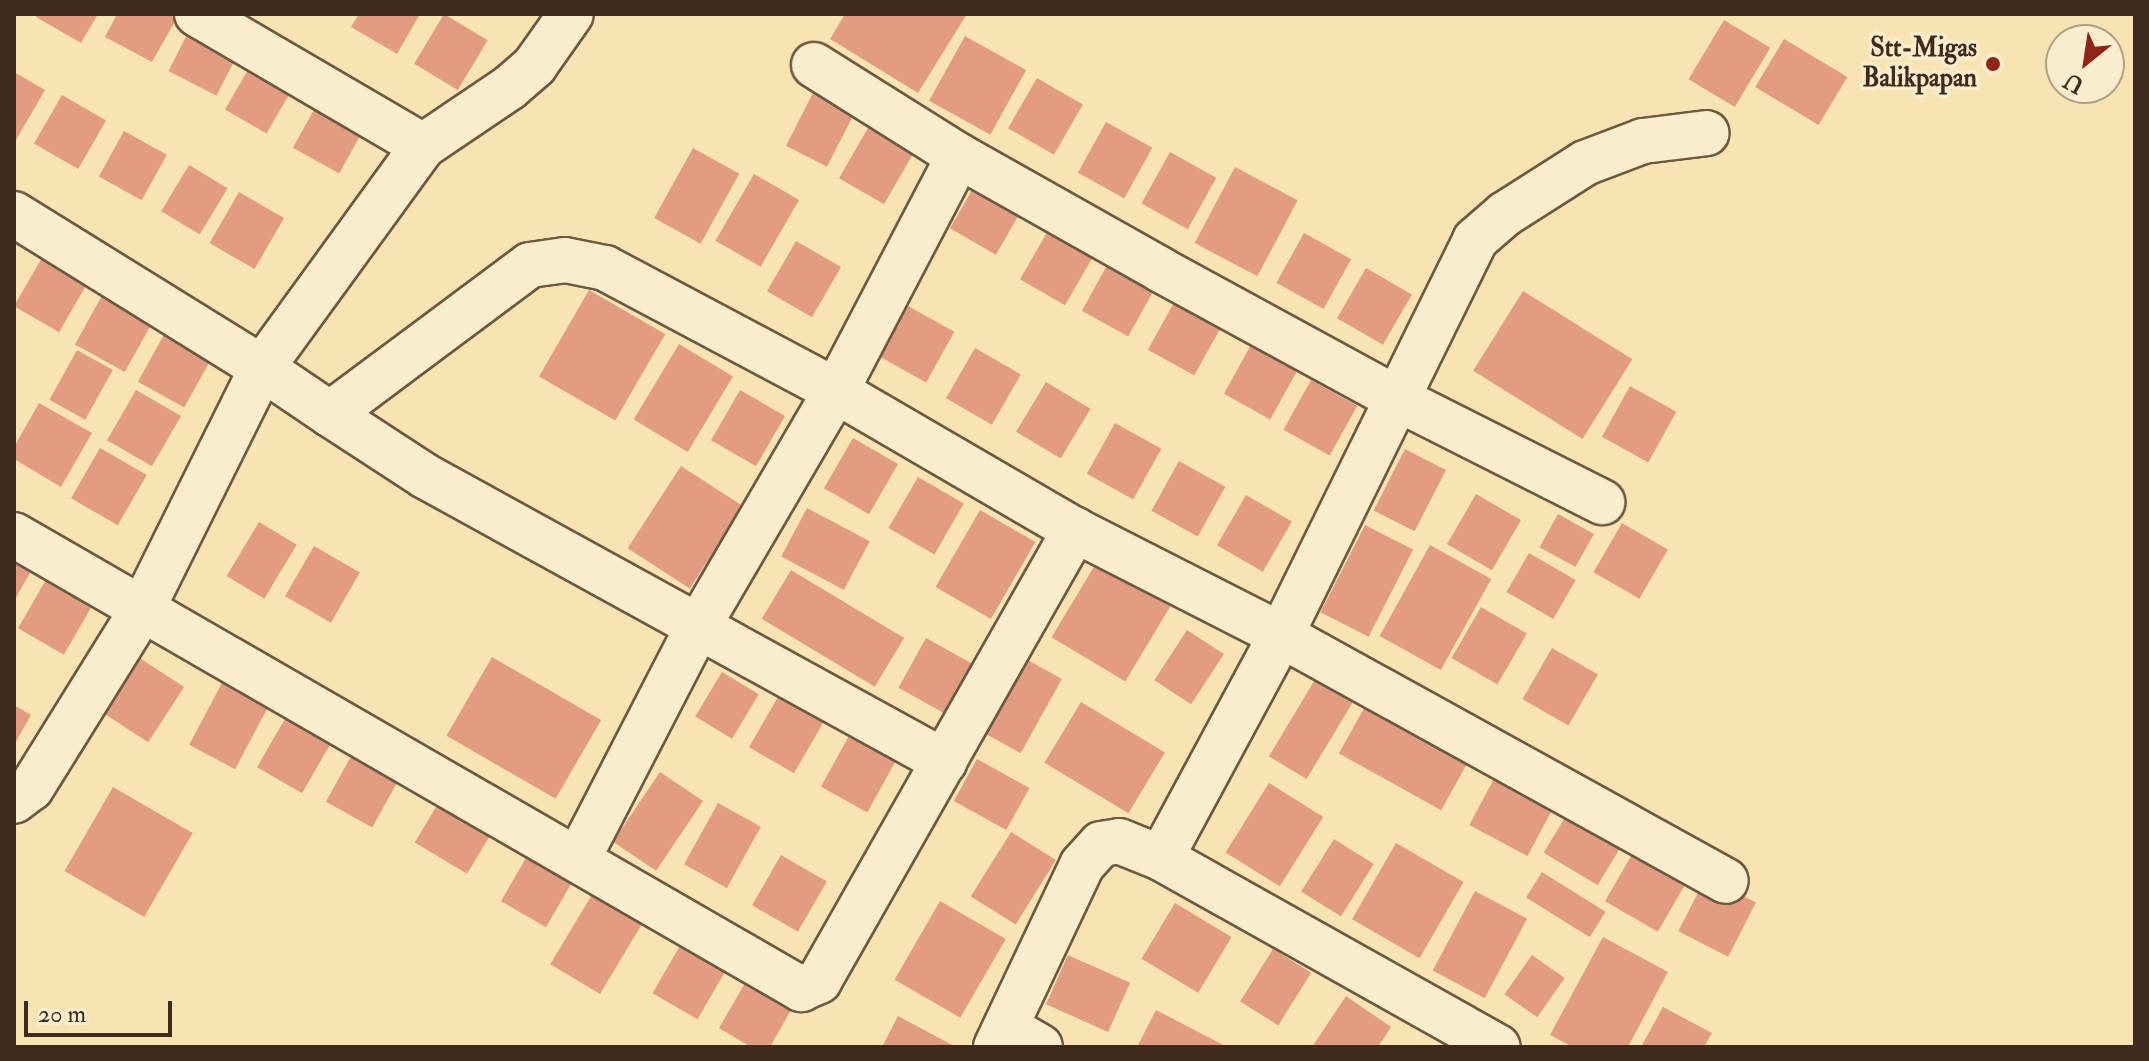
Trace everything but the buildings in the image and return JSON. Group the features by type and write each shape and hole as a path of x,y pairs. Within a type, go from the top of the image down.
{"street":[{"path":"197,14 423,146"},
{"path":"14,801 31,788 142,610 262,368 423,146 509,88 535,65 571,14"},
{"path":"814,65 959,156 1398,399 1602,502"},
{"path":"1161,858 1281,635 1475,240 1505,214 1585,163 1643,141 1707,133"},
{"path":"578,859 699,625 836,391 959,156"},
{"path":"14,214 262,368 425,476 945,762"},
{"path":"330,414 530,265 565,260 605,268 836,391 1075,530 1281,635 1726,881"},
{"path":"14,535 801,989 812,987 819,981 1075,530"},
{"path":"1014,1040 1082,865 1101,844 1119,841 1161,858 1498,1047"}],"place":[{"name":"Stt-Migas Balikpapan","path":"1993,64"}]}
